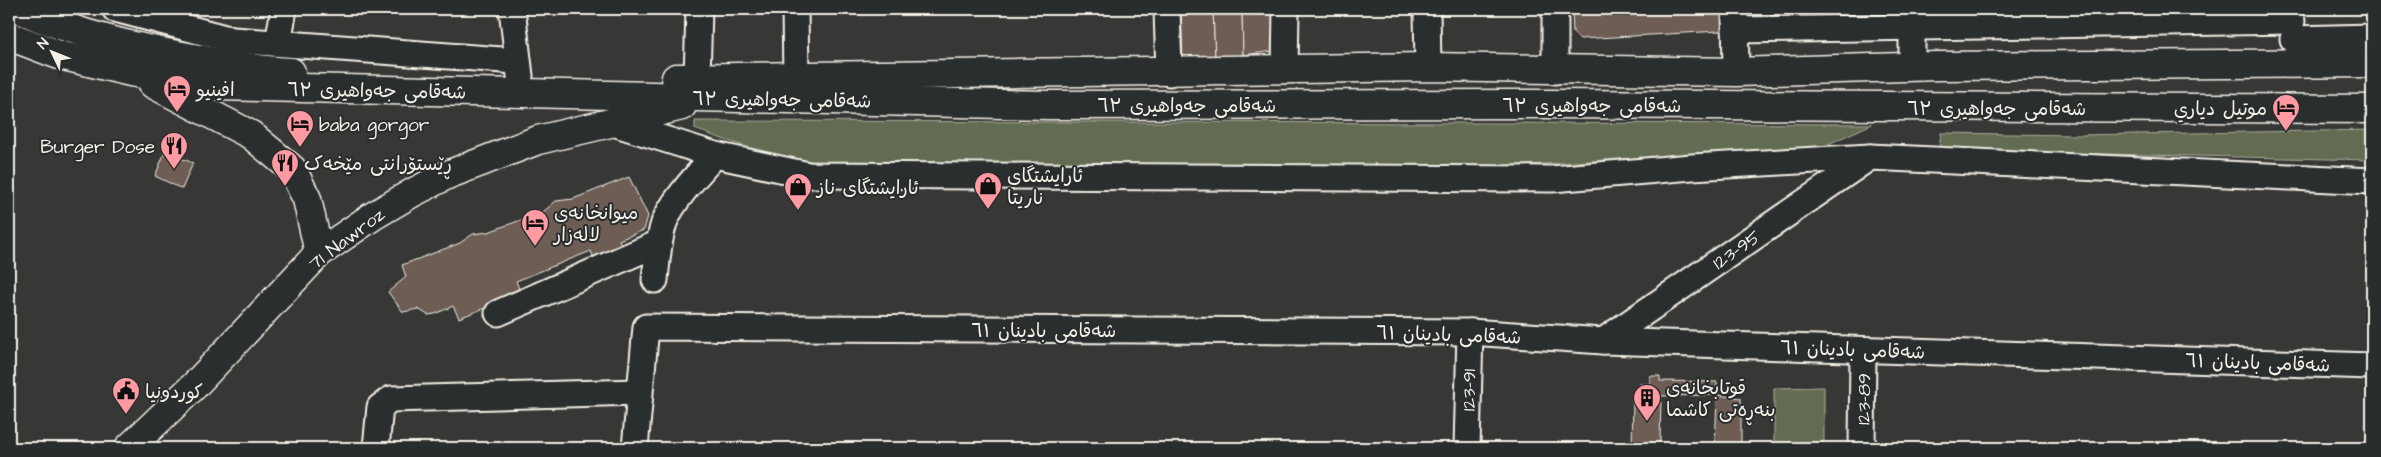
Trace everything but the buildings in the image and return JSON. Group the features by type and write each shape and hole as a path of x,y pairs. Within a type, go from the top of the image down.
{"main road":[{"name":"شەقامی جەواهیری ٦٣","path":"19,9 49,22 145,50 284,72 339,74 519,69 619,86 718,97 1048,106 1551,104 2372,109"},
{"name":"شەقامی جەواهیری ٦٣","path":"9,36 60,56 130,72 213,86 619,86 697,78 1428,68 1736,72 1912,67 2293,33 2372,63"},
{"path":"130,72 252,135 292,168 307,199 319,253"},
{"name":"71 Nawroz","path":"134,446 195,385 319,253 373,216 447,175 538,140 718,97"}],"street":[{"path":"115,9 233,40 278,43 519,69 512,9"},
{"path":"278,43 284,9"},
{"path":"697,78 699,9"},
{"path":"795,9 796,77"},
{"path":"1167,9 1169,73"},
{"path":"1285,70 1286,9"},
{"path":"1427,9 1428,68"},
{"path":"1555,9 1555,71"},
{"path":"1912,17 1912,67"},
{"path":"1736,72 1735,19 1912,17 2372,38"},
{"path":"613,123 714,155 808,175 1542,179 1692,167 1870,157 2372,181"},
{"path":"655,280 659,243 665,221 689,184 714,155"},
{"name":"123-95","path":"1603,341 1870,157"},
{"path":"498,313 659,243"},
{"name":"شەقامی بادینان ٦١","path":"635,448 646,327 1470,332 1603,341 2372,366"},
{"name":"123-91","path":"1467,448 1470,332"},
{"name":"123-89","path":"1862,448 1863,350"},
{"path":"376,448 380,406 391,399 639,392"}],"green space":[{"path":"695,121 1872,124 1824,146 1528,165 1417,169 832,164 780,155 728,141 695,129"},
{"path":"2372,130 2372,160 2017,152 1939,148 1941,133 2077,135"},
{"path":"1824,387 1824,448 1774,448 1774,388"}],"place":[{"name":"افينيو","path":"177,113"},
{"name":"موتيل دياري","path":"2286,132"},
{"name":"baba gorgor","path":"300,148"},
{"name":"Burger Dose","path":"174,170"},
{"name":"ڕێستۆرانتی مێخەک","path":"285,187"},
{"name":"ئارایشتگای ناریتا","path":"988,210"},
{"name":"ئارایشتگای ناز","path":"798,211"},
{"name":"میوانخانەی لالەزار","path":"535,247"},
{"name":"كوردونيا","path":"126,415"},
{"name":"قوتابخانەی بنەڕەتی کاشما","path":"1647,422"}]}
